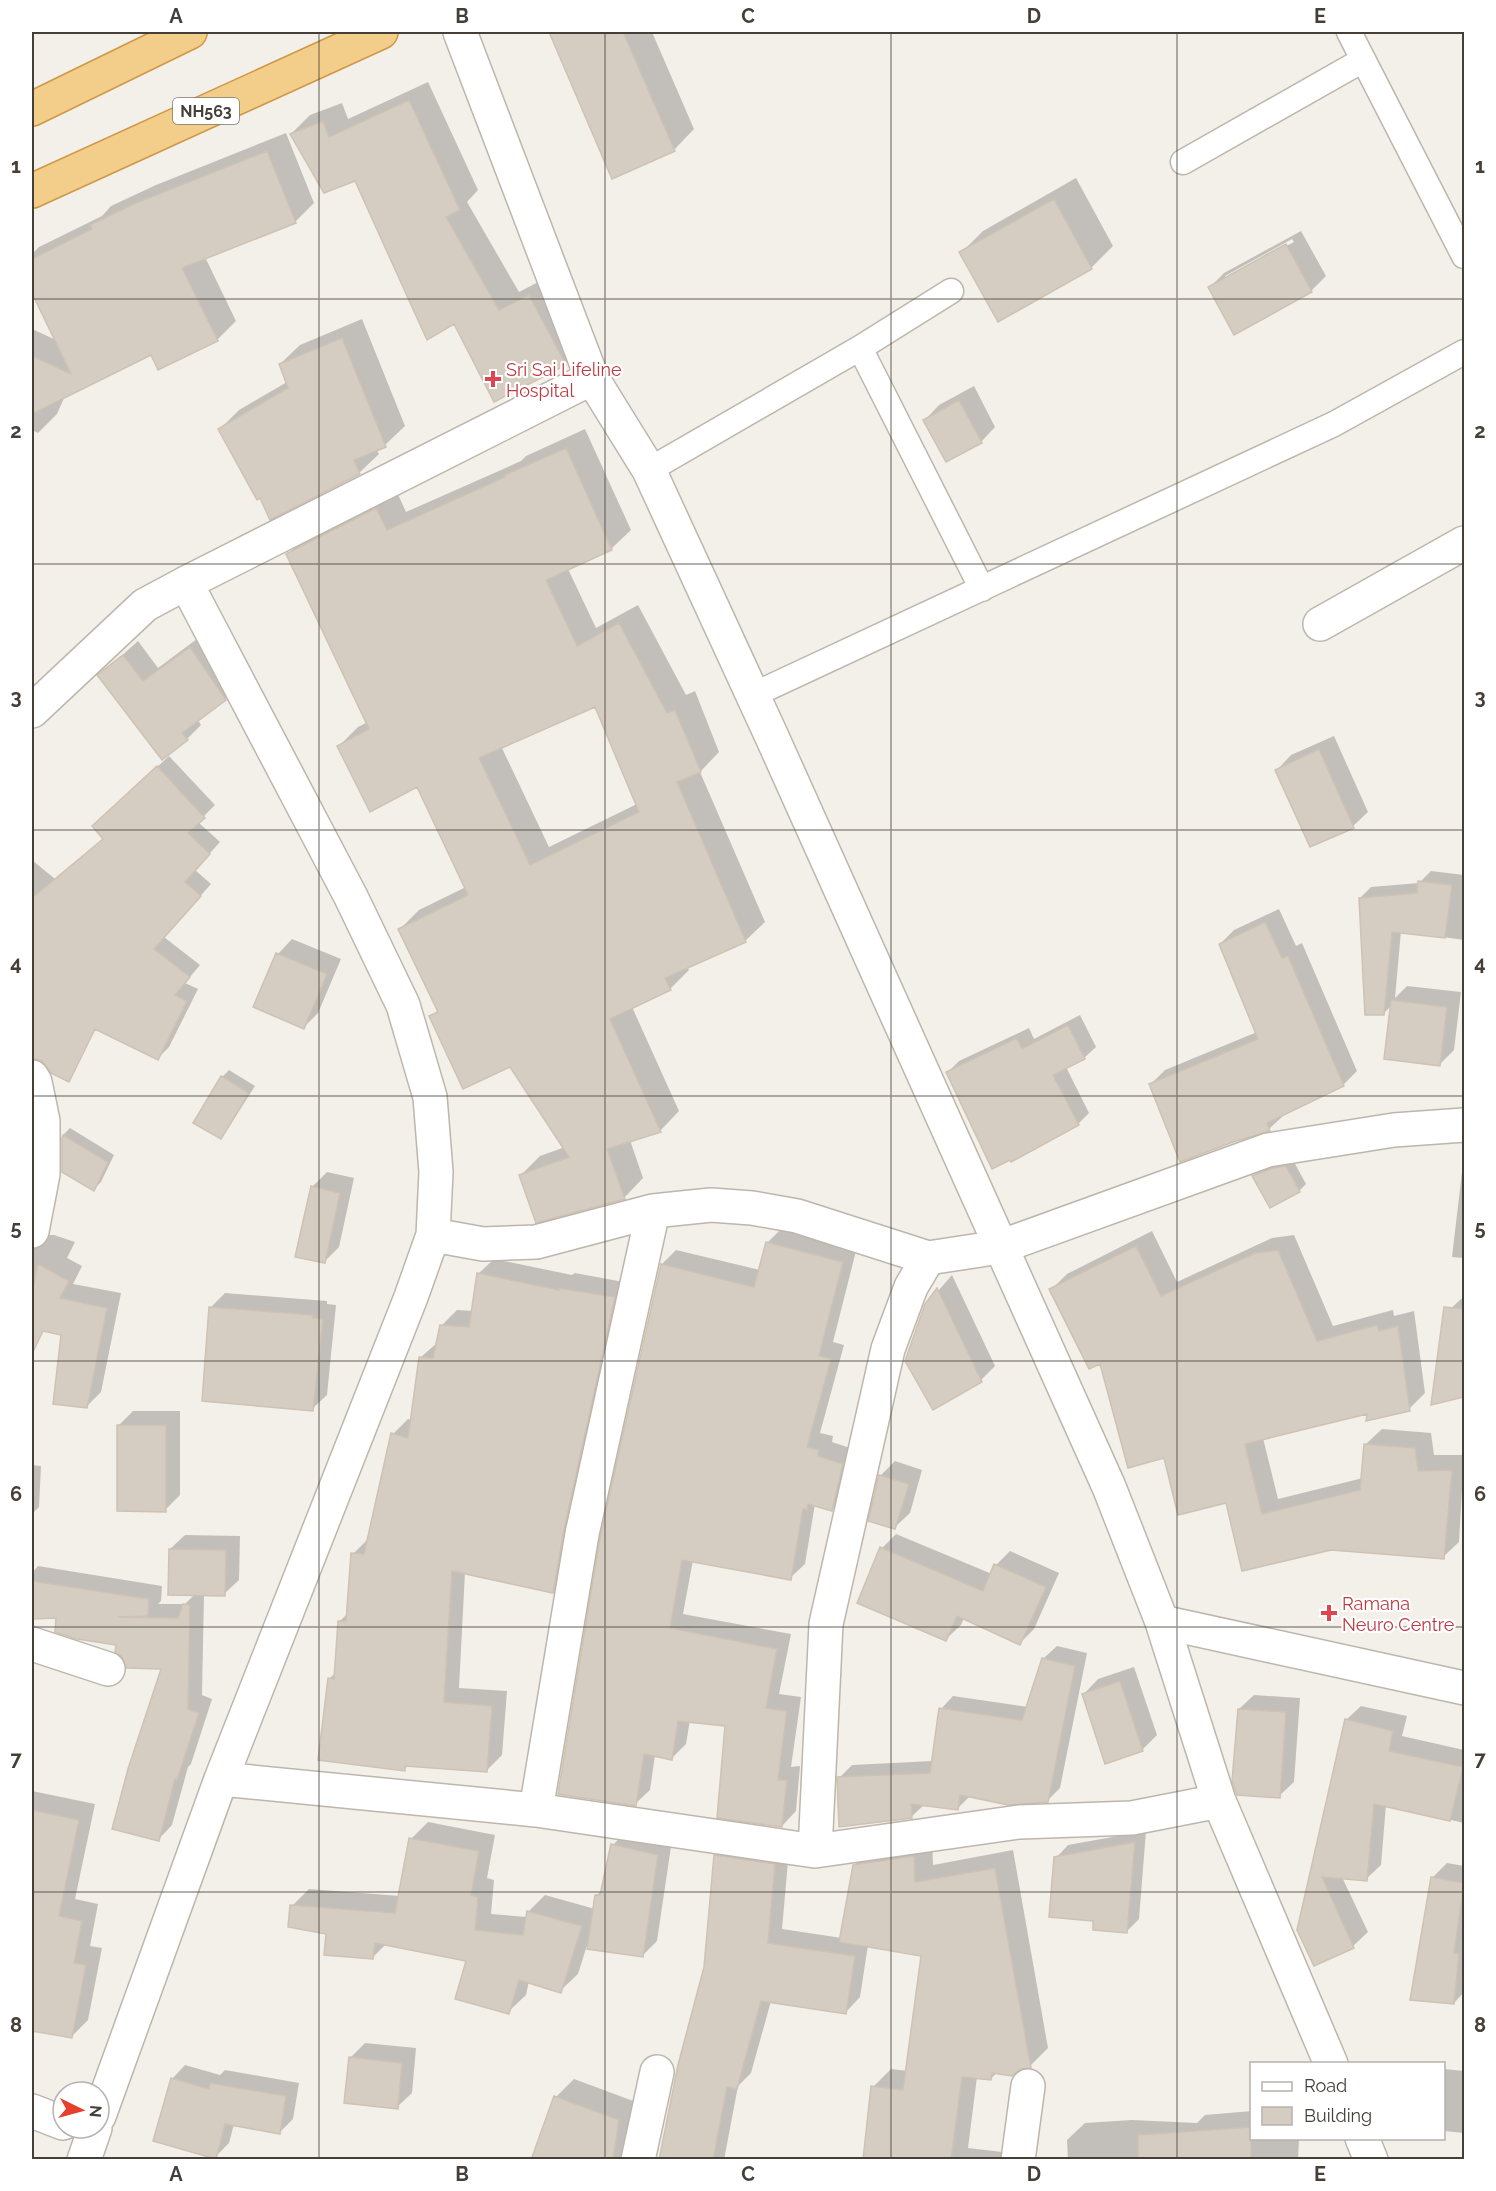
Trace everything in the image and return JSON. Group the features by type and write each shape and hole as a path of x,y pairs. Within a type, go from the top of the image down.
{"highway":[{"path":"32,109 190,32"},
{"name":"NH563","path":"32,191 381,32"}],"street":[{"path":"460,32 592,378 649,470 753,695 1109,1487 1162,1622 1220,1801 1329,2062"},
{"path":"32,711 145,605 592,378"},
{"path":"1320,624 1464,543"},
{"path":"105,2080 411,1297 433,1235 436,1172 430,1097 403,1005 351,897 186,583"},
{"path":"32,1077 43,1121 43,1174 32,1231"},
{"path":"433,1235 483,1244 536,1242 653,1211 711,1205 797,1216 928,1258 1000,1247 1269,1150 1395,1130 1464,1125"},
{"path":"536,1810 582,1534 653,1211"},
{"path":"815,1851 826,1624 888,1349 910,1287 928,1258"},
{"path":"1162,1622 1464,1688"},
{"path":"32,1644 108,1669"},
{"path":"221,1779 536,1810 815,1851 1019,1822 1132,1818 1220,1801"},
{"path":"638,2160 657,2072"},
{"path":"1018,2160 1028,2086"},
{"path":"32,2111 51,2119"},
{"path":"1362,2140 1371,2160"}],"lane":[{"path":"1349,32 1464,256"},
{"path":"1183,162 1363,60"},
{"path":"649,470 860,348 951,291"},
{"path":"860,348 982,588"},
{"path":"753,695 1334,424 1464,352"}],"building":[{"path":"549,32 623,32 675,151 612,179"},
{"path":"409,100 460,210 446,217 499,310 529,295 566,365 494,402 454,324 427,340 355,181 324,193 290,134 323,121 329,137"},
{"path":"267,151 296,223 182,268 218,341 158,370 151,355 32,414 32,356 71,374 32,293 32,259 92,229 90,225 136,203"},
{"path":"1054,199 1092,269 998,322 959,252"},
{"path":"1286,244 1312,292 1234,335 1208,287"},
{"path":"342,338 386,447 354,460 360,474 270,520 260,498 257,500 218,429 288,388 279,364"},
{"path":"959,400 982,443 946,462 923,420"},
{"path":"566,448 612,550 546,580 577,646 619,623 667,713 675,710 701,772 677,782 746,942 665,978 671,990 610,1019 661,1132 607,1149 625,1199 536,1223 519,1175 569,1157 510,1067 463,1089 429,1016 438,1012 398,929 468,895 417,787 370,812 337,746 369,729 286,554 376,508 387,530 505,477 505,475","holes":["595,707 639,812 530,865 479,758"]},
{"path":"190,647 226,700 182,733 188,740 162,760 97,675 123,655 143,681"},
{"path":"1319,749 1354,828 1310,847 1275,770"},
{"path":"157,766 205,818 188,833 210,854 185,882 201,896 154,949 190,977 175,995 187,1001 158,1060 95,1029 69,1082 51,1073 42,1061 32,1058 32,898 103,839 92,826"},
{"path":"1418,881 1452,885 1445,938 1392,932 1384,1015 1365,1015 1359,898 1417,893"},
{"path":"1265,922 1282,958 1288,956 1344,1086 1267,1123 1270,1131 1180,1162 1149,1084 1258,1039 1219,944"},
{"path":"276,953 327,974 304,1029 253,1007"},
{"path":"1391,1000 1447,1007 1440,1066 1384,1059"},
{"path":"1068,1025 1085,1059 1053,1075 1079,1125 1011,1162 1010,1160 992,1169 946,1072 1017,1038 1022,1049"},
{"path":"221,1076 249,1093 221,1139 193,1123"},
{"path":"63,1135 108,1162 94,1191 62,1172"},
{"path":"1286,1166 1300,1192 1270,1208 1252,1176"},
{"path":"311,1186 340,1193 325,1263 295,1257"},
{"path":"766,1242 843,1262 819,1356 831,1359 807,1447 819,1450 818,1456 843,1464 832,1511 808,1504 807,1510 803,1509 791,1580 682,1560 670,1628 777,1649 766,1708 787,1711 778,1780 787,1780 782,1827 717,1818 725,1726 678,1721 672,1760 644,1754 636,1806 558,1794 600,1538 661,1264 754,1287"},
{"path":"1136,1246 1161,1296 1255,1253 1278,1250 1317,1341 1377,1325 1379,1331 1398,1326 1410,1411 1366,1421 1367,1414 1245,1444 1262,1514 1360,1490 1364,1444 1415,1448 1418,1471 1452,1470 1444,1559 1331,1550 1242,1571 1226,1503 1178,1515 1164,1458 1128,1468 1100,1364 1089,1369 1049,1289"},
{"path":"38,1264 69,1281 60,1298 107,1308 87,1408 53,1404 61,1335 43,1331 32,1354 32,1292"},
{"path":"477,1273 559,1290 558,1288 615,1297 564,1530 553,1593 452,1571 444,1702 492,1706 487,1772 405,1766 405,1771 318,1760 328,1678 334,1679 338,1621 346,1621 351,1553 364,1554 391,1433 408,1438 419,1357 433,1358 440,1325 469,1327"},
{"path":"937,1288 982,1382 933,1410 905,1361 925,1304"},
{"path":"209,1307 313,1315 313,1318 323,1319 313,1411 202,1401"},
{"path":"1444,1307 1464,1309 1464,1397 1431,1405"},
{"path":"117,1425 166,1425 166,1512 117,1511"},
{"path":"879,1475 909,1484 895,1529 868,1521"},
{"path":"880,1547 983,1591 994,1564 1046,1587 1020,1645 957,1616 946,1641 857,1603"},
{"path":"169,1549 226,1550 225,1596 168,1595"},
{"path":"32,1581 149,1599 148,1616 118,1617 178,1618 183,1604 190,1605 188,1709 199,1713 177,1780 175,1779 159,1841 112,1829 128,1769 161,1669 126,1668 122,1657 115,1652 116,1645 77,1639 55,1632 56,1618 32,1619"},
{"path":"1042,1658 1075,1666 1048,1802 1008,1805 960,1795 958,1810 911,1804 912,1818 839,1827 837,1777 930,1773 939,1708 1022,1720"},
{"path":"1120,1681 1143,1751 1105,1764 1082,1694"},
{"path":"1238,1709 1286,1712 1280,1798 1237,1795 1232,1781"},
{"path":"1345,1719 1393,1731 1389,1751 1463,1767 1450,1821 1374,1804 1367,1881 1322,1877 1354,1948 1314,1966 1297,1930"},
{"path":"32,1810 79,1820 59,1916 82,1921 74,1963 86,1965 72,2038 32,2031"},
{"path":"409,1838 479,1851 471,1895 478,1897 475,1930 523,1935 527,1911 582,1926 561,1993 519,1980 509,2014 455,1999 466,1961 375,1943 373,1959 324,1955 326,1934 288,1927 290,1905 395,1913"},
{"path":"1135,1842 1127,1933 1093,1930 1093,1921 1049,1917 1054,1857"},
{"path":"611,1844 658,1855 643,1957 587,1949 595,1895 600,1895"},
{"path":"714,1855 775,1864 768,1943 855,1956 846,2014 761,2001 737,2089 727,2087 713,2160 659,2160 678,2065 704,1967"},
{"path":"914,1856 915,1882 995,1868 1031,2068 1020,2069 1012,2076 992,2073 991,2080 962,2077 951,2160 863,2160 871,2086 903,2090 921,1956 839,1942 853,1865"},
{"path":"1431,1877 1464,1883 1454,1953 1459,1954 1454,2004 1410,2000"},
{"path":"349,2057 402,2063 398,2109 344,2103"},
{"path":"171,2078 209,2089 210,2083 286,2096 280,2134 225,2124 216,2159 153,2141"},
{"path":"554,2096 619,2120 613,2160 531,2160"},
{"path":"1250,2127 1251,2160 1138,2160 1138,2135"}],"place":[{"name":"Sri Sai Lifeline Hospital","path":"493,379"},
{"name":"Ramana Neuro Centre","path":"1329,1613"}]}
